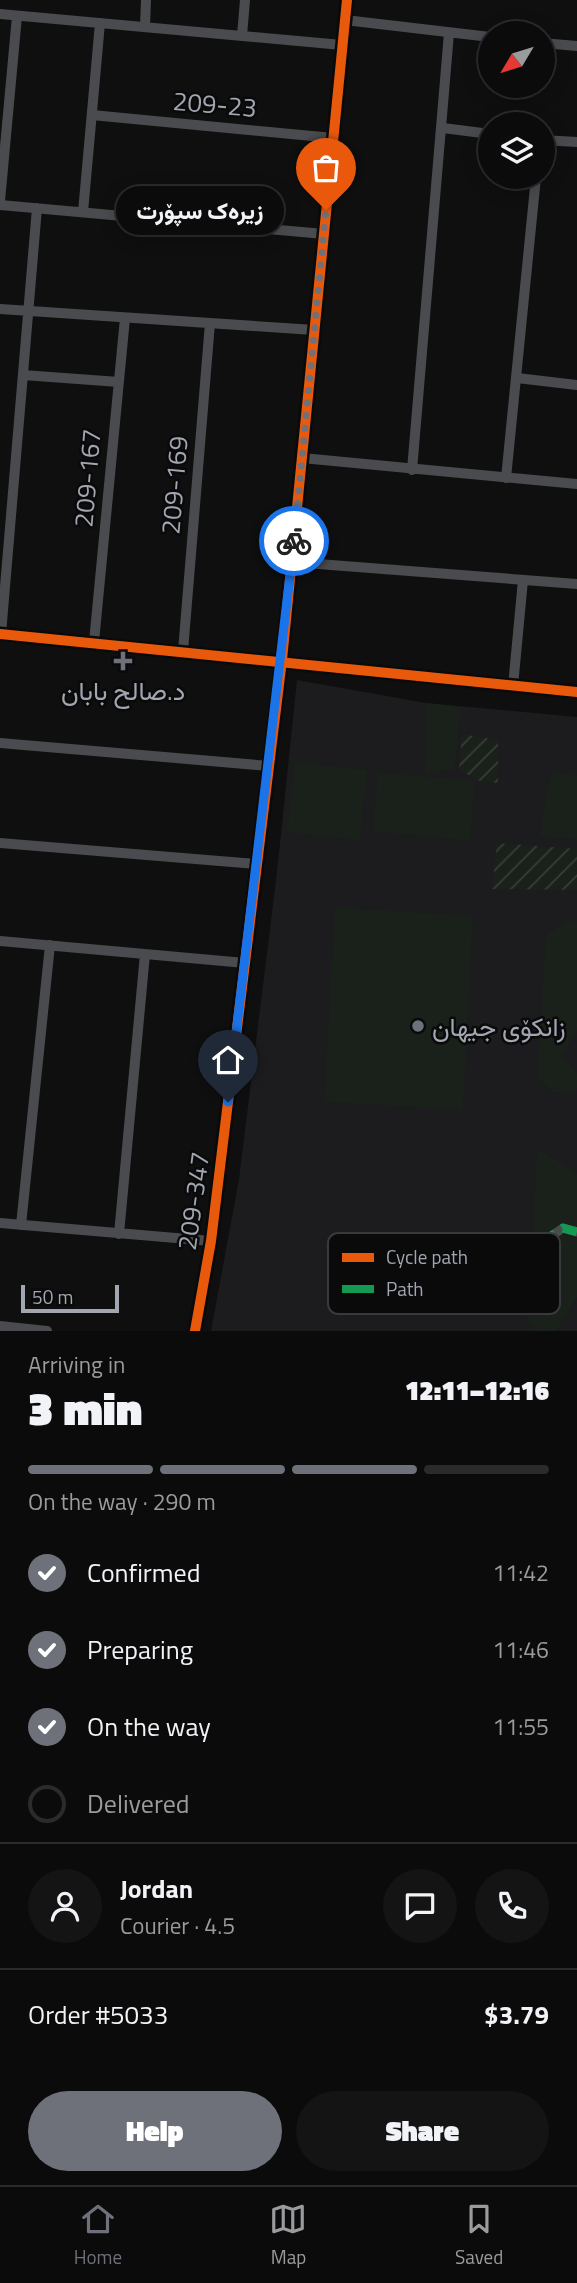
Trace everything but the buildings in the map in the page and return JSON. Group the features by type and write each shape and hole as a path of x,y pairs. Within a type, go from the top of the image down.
{"street":[{"path":"145,26 146,0"},
{"path":"243,36 245,0"},
{"name":"209-347","path":"195,1331 211,1241 282,660 347,0"},
{"path":"0,14 342,45"},
{"path":"17,16 0,203 324,234"},
{"path":"345,20 478,36"},
{"path":"83,212 100,23"},
{"path":"412,470 449,33"},
{"path":"555,44 577,46"},
{"name":"209-23","path":"92,115 333,138"},
{"path":"443,128 478,132"},
{"path":"555,141 577,142"},
{"path":"506,478 535,189"},
{"path":"37,208 1,634 282,660 577,692"},
{"path":"0,309 314,330"},
{"name":"209-167","path":"94,642 125,318"},
{"name":"209-169","path":"183,651 210,323"},
{"path":"23,375 119,382"},
{"path":"517,378 577,385"},
{"path":"302,458 577,484"},
{"path":"292,562 577,584"},
{"path":"513,686 523,580"},
{"path":"0,743 269,766"},
{"path":"0,843 257,864"},
{"path":"0,941 245,963"},
{"path":"21,1225 50,945"},
{"path":"119,1234 145,954"},
{"path":"0,1223 211,1241"},
{"path":"556,1233 563,1228 577,1232"},
{"path":"0,1326 47,1331"}],"shaded area":[{"name":"زانکۆی جیھان","path":"297,680 426,703 577,717 577,1331 211,1331 239,1179 277,872"},
{"path":"426,703 461,707 455,769 425,774"},
{"path":"462,734 498,740 498,783 480,781 459,770"},
{"path":"295,762 367,770 360,841 287,832"},
{"path":"378,772 475,781 470,841 372,831"},
{"path":"550,772 577,775 577,840 540,836"},
{"path":"497,843 577,849 577,890 492,889"},
{"path":"335,907 473,916 463,1110 324,1102"},
{"path":"569,921 577,921 577,1031 562,1056 577,1073 577,1088 572,1093 552,1092 537,1077 546,935"},
{"path":"537,1148 577,1173 577,1228 565,1223 551,1233 533,1233"},
{"path":"564,1232 577,1236 577,1297 556,1331 536,1331 527,1314 560,1314 560,1235"}],"marked path":[{"path":"556,1233 563,1228 577,1232"}],"cycle path":[{"path":"195,1331 211,1241 282,660 347,0"},
{"path":"0,634 577,692"}],"way so far":[{"path":"294,541 326,210"}],"place":[{"name":"زیرەک سپۆرت","path":"326,210"},
{"name":"د.صالح بابان","path":"123,661"},
{"name":"زانکۆی جیھان","path":"418,1026"}],"route":[{"path":"228,1102 294,541"}]}
